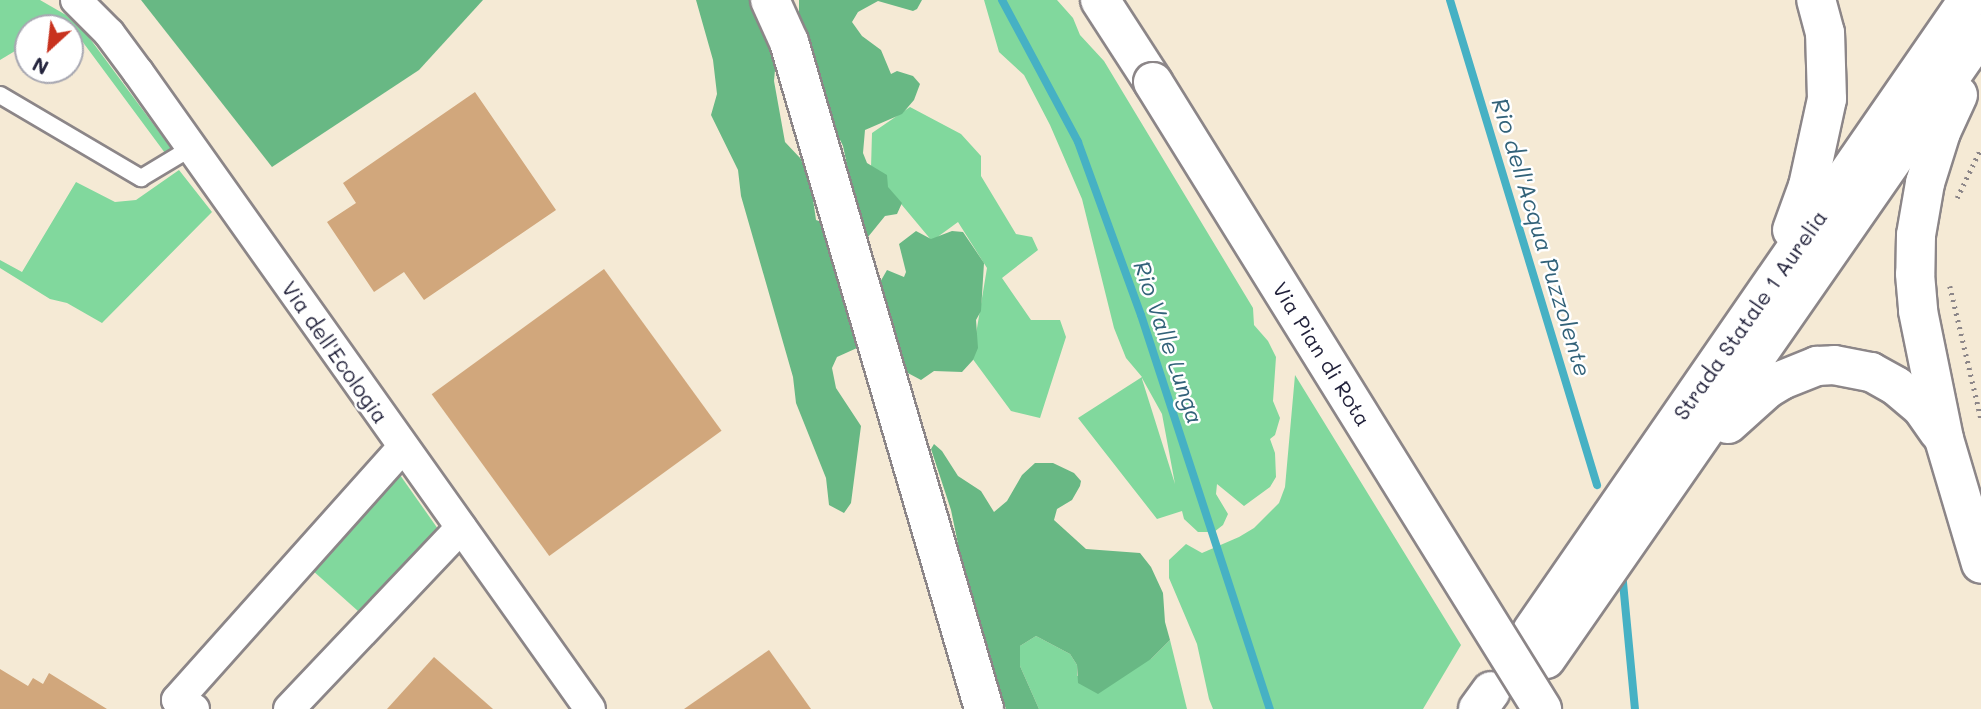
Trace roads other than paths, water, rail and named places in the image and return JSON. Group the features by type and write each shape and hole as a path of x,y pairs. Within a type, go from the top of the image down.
{"main road":[{"path":"770,0 789,42 984,709"},
{"path":"786,0 789,42"},
{"name":"Via Pian di Rota","path":"1100,0 1542,709"},
{"path":"1756,307 1800,210 1824,122 1827,62 1816,0"},
{"name":"Strada Statale 1 Aurelia","path":"1968,0 1756,307 1539,645 1650,511 1981,33"},
{"path":"1981,52 1953,107 1932,157 1916,235 1918,312 1944,439 1981,564"},
{"path":"1650,511 1729,423 1758,396 1782,380 1816,366 1853,366 1885,378 1915,401 1944,439"}],"street":[{"name":"Via dell'Ecologia","path":"76,0 109,33 590,709"},
{"path":"194,709 177,700 402,448"},
{"path":"289,709 461,528"}],"lane":[{"path":"0,95 141,178 191,148"}],"waterway":[{"name":"Rio Valle Lunga","path":"1002,0 1078,142 1141,315 1270,709"},
{"name":"Rio dell'Acqua Puzzolente","path":"1450,0 1597,485"},
{"name":"Rio dell'Acqua Puzzolente","path":"1622,572 1635,709"}]}
